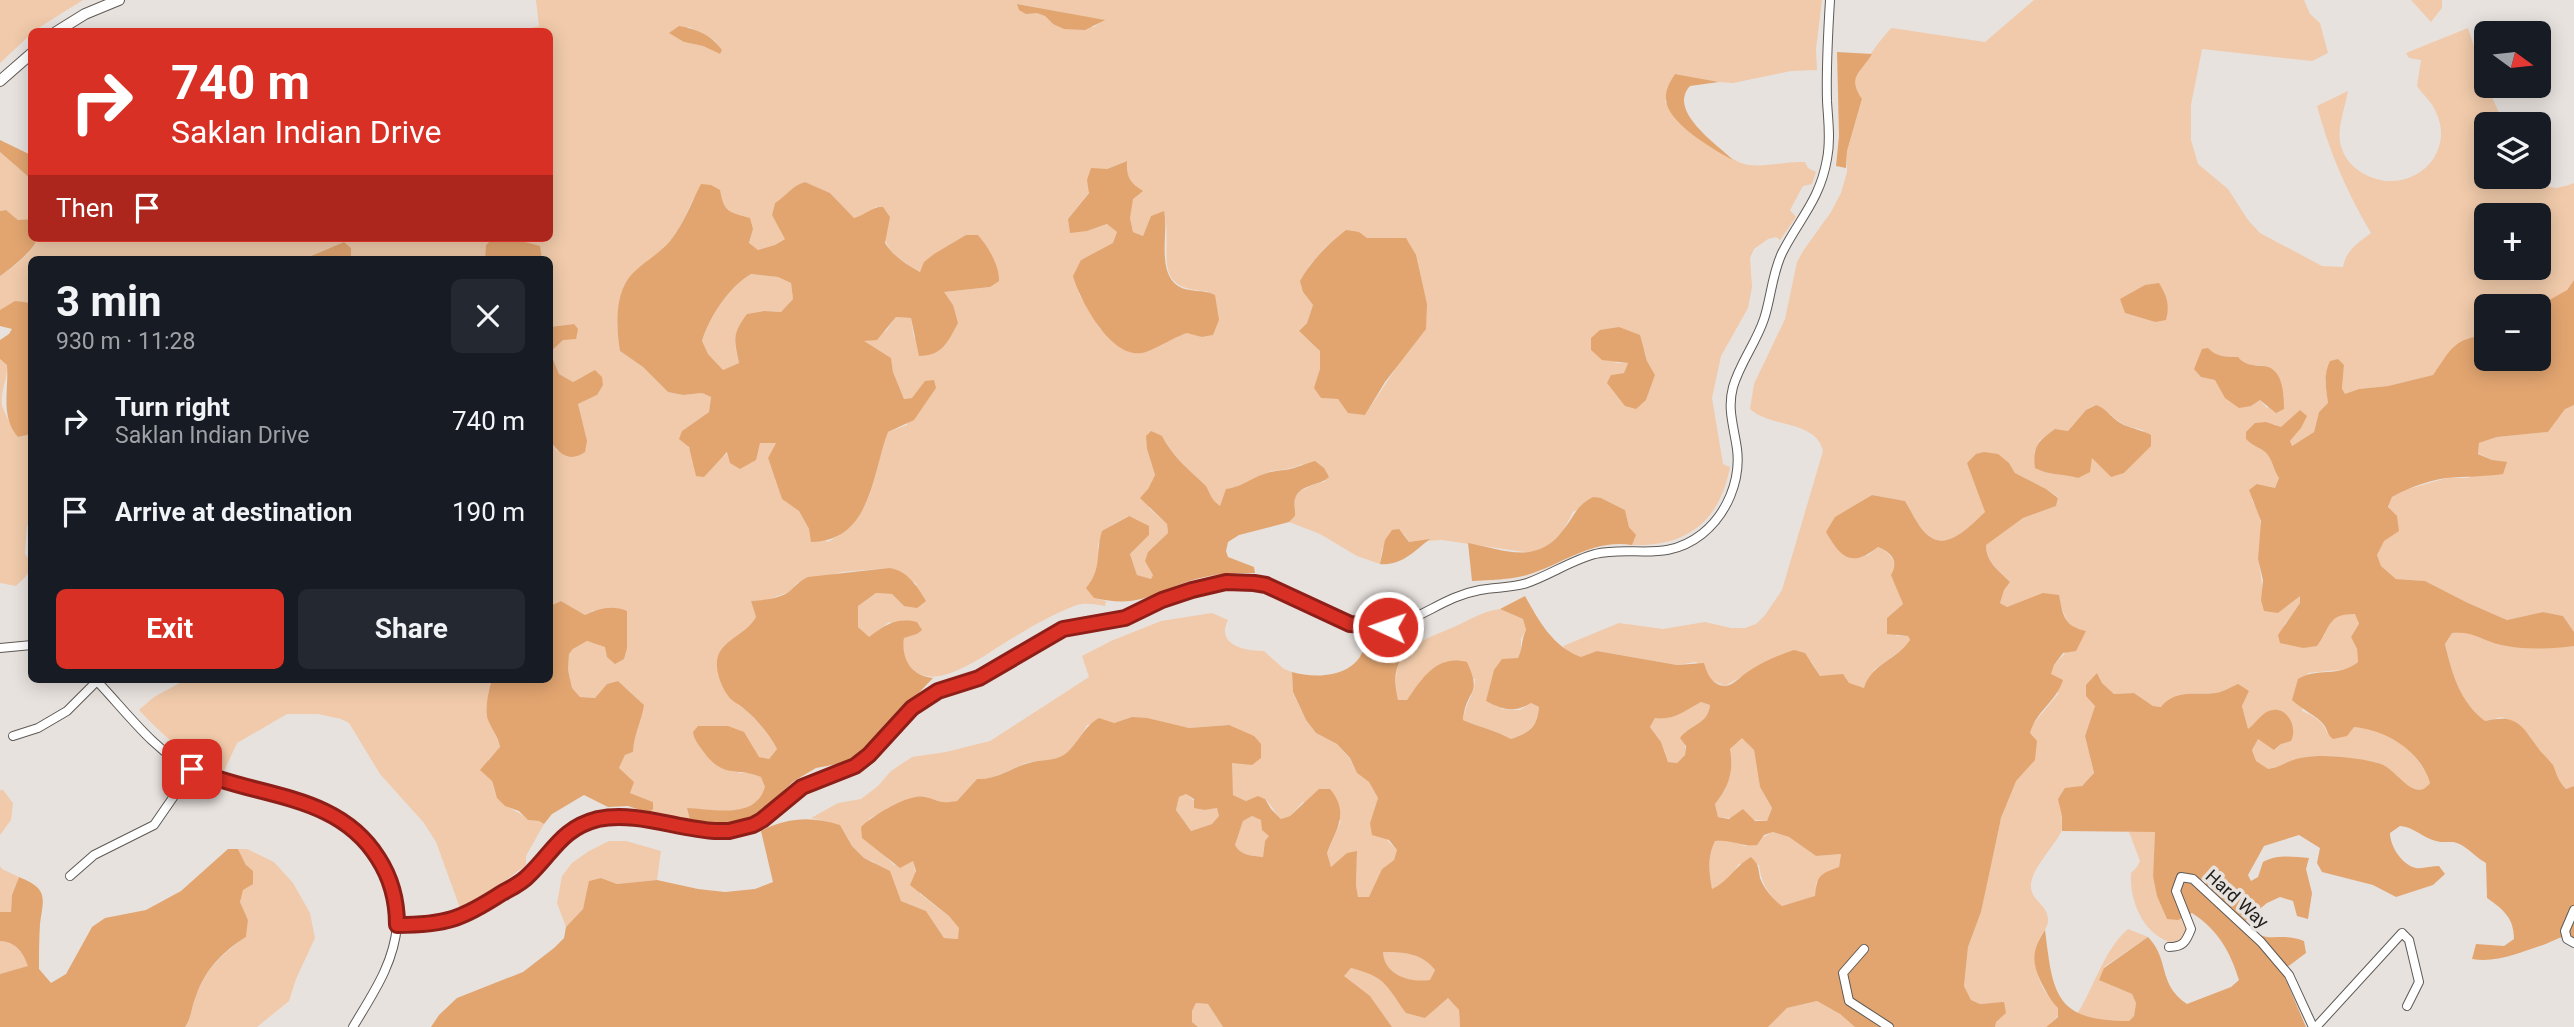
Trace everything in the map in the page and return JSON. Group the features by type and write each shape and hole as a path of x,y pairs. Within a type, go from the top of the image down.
{"street":[{"path":"62,28 85,14 119,0"},
{"path":"397,925 438,924 464,916 526,879 558,841 595,820 612,817 634,819 715,831 729,831 753,825 802,787 855,766 869,755 912,708 930,695 979,678 1063,629 1125,618 1162,600 1192,590 1226,582 1266,585 1350,624 1388,627 1411,621 1471,592 1524,584 1587,556 1613,552 1662,551 1687,543 1701,534 1718,516 1735,483 1737,450 1730,404 1738,372 1763,322 1780,258 1815,200 1823,178 1829,140 1827,63 1830,0"},
{"path":"0,81 28,56"},
{"path":"0,648 28,645"},
{"path":"13,736 38,728 67,711 94,683"},
{"path":"100,683 164,750 192,769 233,785 309,803 328,811 356,829 371,846 383,865 393,890 397,925 390,958 378,987 353,1027"},
{"path":"70,876 94,855 153,825 192,769"},
{"name":"Hard Way","path":"2169,947 2179,947 2186,941 2191,929 2176,891 2181,877 2193,880 2261,942 2282,967 2314,1027"},
{"path":"2574,910 2565,931 2567,939 2574,943"},
{"path":"2314,1027 2402,933 2409,940 2419,982 2407,1006"},
{"path":"1864,950 1843,973 1849,1001 1889,1027"}],"shaded area":[{"path":"0,0 83,0 38,28 28,28 28,37 0,63"},
{"path":"536,0 1822,0 1816,49 1817,70 1791,71 1733,83 1675,74 1665,102 1717,148 1739,162 1756,165 1805,162 1808,168 1816,172 1812,184 1803,186 1790,210 1796,217 1780,240 1776,237 1768,239 1754,249 1750,258 1752,287 1748,308 1721,356 1712,398 1723,464 1730,467 1725,486 1709,516 1685,535 1669,541 1632,545 1635,535 1629,527 1625,510 1601,498 1573,512 1563,531 1553,541 1532,553 1442,540 1409,542 1404,534 1382,549 1380,564 1357,556 1320,534 1289,522 1295,516 1294,504 1297,495 1305,488 1326,481 1302,464 1269,472 1227,489 1220,507 1162,436 1147,449 1155,475 1148,489 1149,508 1167,524 1168,533 1148,552 1153,575 1151,579 1137,575 1130,554 1149,535 1137,521 1128,516 1112,525 1098,544 1099,562 1094,598 1106,601 1105,606 1081,604 1067,609 952,673 926,676 911,668 903,648 904,638 917,634 889,622 869,638 858,627 858,606 876,593 892,594 904,606 917,584 889,568 842,572 797,583 789,592 767,600 751,601 756,617 750,627 725,645 730,699 757,721 777,749 769,759 759,757 738,773 751,773 762,777 764,792 756,802 731,812 687,808 690,820 649,813 653,809 653,802 630,793 626,777 619,768 625,755 633,752 643,704 618,681 607,684 595,698 580,697 572,688 568,670 569,654 573,649 587,641 606,647 615,664 594,610 585,615 561,601 553,605 553,445 557,451 582,422 578,404 597,395 583,376 573,382 559,374 553,359 553,349 573,324 553,327 553,256 541,256 539,246 525,242 553,242 553,28 530,28 539,26","holes":["1018,4 1103,20 1094,27 1053,24 1045,16","689,27 714,40 722,50 720,54 703,46 684,42 670,33","1126,161 1126,175 1132,184 1130,218 1133,232 1143,236 1151,216 1164,212 1170,275 1177,283 1189,289 1207,291 1218,312 1213,335 1202,337 1187,332 1142,353 1129,352 1100,329 1079,294 1081,260 1114,243 1117,232 1108,224 1087,231 1068,219 1107,169","805,182 830,193 854,218 863,216 877,206 888,246 900,259 921,272 966,235 978,235 989,253 991,266 990,287 943,292 953,305 914,338 911,318 896,317 886,331 863,341 891,358 893,372 904,399 912,398 907,425 888,432 864,507 844,531 828,542 809,529 799,511 782,499 768,458 776,443 753,444 735,449 719,460 704,476 696,476 694,461 682,431 709,412 711,397 702,393 683,395 668,392 643,367 620,351 618,333 619,308 626,295 673,237 693,199 722,204 728,212 753,229 749,244 758,250 775,245 786,238 772,215 775,203","1346,230 1366,238 1388,238 1420,281 1427,304 1396,368 1365,415 1338,399 1321,398 1315,388 1320,369 1320,351 1299,331 1307,323 1313,305 1303,292 1309,266","1645,351 1655,375 1646,400 1611,375 1624,373 1628,363 1614,363"]},
{"path":"2034,0 2304,0 2310,14 2320,23 2328,53 2312,61 2202,49 2191,105 2191,140 2198,164 2228,189 2260,233 2322,266 2343,267 2350,251 2371,233 2340,171 2317,106 2348,91 2341,120 2340,142 2347,158 2358,170 2375,179 2392,181 2408,178 2422,171 2433,159 2439,145 2441,129 2434,108 2417,86 2421,60 2409,58 2406,53 2468,28 2474,46 2474,98 2492,98 2499,112 2474,112 2474,189 2551,189 2574,183 2574,280 2557,298 2551,300 2551,294 2474,294 2474,342 2447,356 2433,375 2388,386 2359,389 2345,395 2342,390 2344,365 2325,380 2328,404 2319,412 2314,432 2292,446 2290,441 2301,428 2288,422 2281,428 2274,424 2246,439 2268,455 2279,478 2275,488 2258,484 2252,500 2261,524 2261,600 2300,594 2300,603 2284,625 2324,636 2335,618 2344,615 2355,613 2359,625 2351,637 2357,649 2358,662 2349,669 2308,673 2302,711 2318,719 2327,733 2366,727 2389,736 2419,762 2430,783 2418,790 2381,764 2337,756 2302,758 2268,770 2256,762 2252,750 2258,738 2275,750 2281,744 2266,713 2248,730 2242,706 2249,691 2238,685 2218,693 2192,693 2161,707 2153,706 2134,693 2114,694 2102,683 2097,673 2095,706 2085,736 2094,773 2068,805 2062,816 2061,832 2031,881 2032,893 2046,911 2048,920 2036,949 2036,967 2041,985 2058,1007 2058,1016 2046,1027 1995,1027 1990,1003 1980,1004 1971,1000 1964,986 1968,947 1981,912 1995,837 2033,724 2058,694 2051,674 2054,665 2086,631 2070,624 2062,608 2022,602 2007,607 2000,603 2004,589 2010,582 1990,561 1986,544 2023,518 2056,506 2058,497 2015,473 2009,463 1968,463 1985,512 1968,528 1946,540 1932,538 1924,531 1905,501 1872,495 1861,502 1867,556 1878,547 1886,551 1896,571 1903,604 1887,618 1896,636 1908,636 1910,641 1906,647 1875,669 1864,688 1820,676 1811,661 1766,663 1725,686 1711,680 1696,662 1677,665 1597,651 1581,658 1569,653 1563,646 1619,623 1663,629 1705,622 1745,628 1756,624 1765,615 1782,590 1823,451 1812,434 1759,415 1750,409 1754,384 1785,319 1797,262 1841,193 1847,172 1847,151 1862,100 1855,78 1892,28 1985,42","holes":["2145,285 2155,322 2125,313 2124,305 2134,292","2208,348 2218,355 2238,357 2248,364 2272,369 2276,372 2284,397 2267,408 2260,400 2251,406 2215,380 2201,377","2095,405 2123,424 2143,430 2150,446 2124,473 2092,457 2078,478 2062,473 2034,453 2040,440 2055,429 2068,431 2086,410"]},
{"path":"2411,0 2442,0 2442,8 2431,22"},
{"path":"1017,4 1105,20 1085,30 1064,29 1045,16 1037,13 1026,14 1019,10"},
{"path":"679,26 708,37 722,50 720,54 703,46 684,42 669,33"},
{"path":"1837,52 1872,54 1855,80 1862,99 1847,151 1846,168 1836,166 1839,136"},
{"path":"1675,74 1719,82 1690,86 1685,96 1685,106 1697,126 1733,160 1692,134 1674,117 1668,108 1666,96"},
{"path":"0,140 28,154 28,176 0,152"},
{"path":"0,152 28,176 28,219 18,220 6,210 0,211"},
{"path":"1127,161 1130,179 1143,191 1133,199 1130,218 1133,232 1143,236 1151,216 1164,211 1167,271 1178,286 1215,295 1219,320 1213,335 1202,337 1187,333 1147,352 1130,352 1108,337 1082,299 1073,276 1081,260 1113,243 1117,232 1107,224 1070,233 1068,219 1089,193 1087,180 1091,168 1107,169"},
{"path":"805,182 830,193 854,218 883,207 890,217 885,243 896,256 920,272 924,262 934,254 966,235 978,235 993,257 999,281 990,287 944,292 953,305 958,323 943,347 933,354 919,356 911,318 896,317 877,340 864,341 891,358 893,372 904,399 912,398 925,381 934,380 936,388 914,420 888,432 873,485 858,518 847,530 831,539 811,542 809,529 799,511 782,499 768,458 776,443 760,443 756,460 740,469 730,463 727,452 704,477 696,476 689,447 679,439 682,431 709,412 711,397 702,393 683,395 668,392 643,367 620,351 617,321 619,300 627,281 670,241 701,184 720,190 723,203 729,210 750,218 753,229 749,243 758,250 785,239 772,215 775,203","holes":["751,274 778,277 791,283 793,299 781,312 747,314 736,337 739,363 723,370 708,354 702,341 715,313 727,295"]},
{"path":"6,210 18,220 28,219 28,242 36,242 26,255 0,276 0,211"},
{"path":"1346,230 1359,232 1367,238 1406,238 1416,255 1427,304 1426,329 1385,382 1365,415 1348,413 1338,399 1321,398 1314,388 1320,369 1320,351 1299,331 1307,323 1313,305 1303,292 1300,281 1320,253"},
{"path":"36,242 344,242 311,256 28,256 28,302 0,310 0,276"},
{"path":"344,242 489,242 486,245 485,256 351,256 351,248"},
{"path":"344,242 351,248 351,256 311,256"},
{"path":"489,242 525,242 540,246 542,256 485,256 486,245"},
{"path":"751,274 778,277 791,283 793,299 781,312 747,314 736,337 739,363 723,370 708,354 702,342 721,304 735,287"},
{"path":"2574,280 2574,405 2565,409 2548,432 2497,437 2479,443 2478,454 2507,462 2503,474 2439,479 2392,497 2388,507 2397,516 2399,531 2384,541 2377,555 2381,566 2396,579 2425,581 2507,620 2543,612 2563,616 2574,632 2574,646 2565,647 2510,647 2460,633 2452,633 2445,644 2458,687 2476,713 2485,721 2504,719 2517,723 2553,765 2563,786 2566,789 2574,786 2574,938 2562,937 2499,958 2472,959 2476,944 2504,946 2514,939 2507,915 2487,898 2486,863 2466,848 2456,843 2431,840 2414,830 2400,826 2390,833 2395,849 2406,863 2416,868 2439,866 2445,874 2433,885 2396,897 2373,885 2322,872 2317,863 2320,848 2299,835 2264,846 2248,875 2251,881 2258,877 2263,862 2274,858 2309,858 2306,869 2312,893 2308,919 2297,916 2293,901 2280,897 2267,903 2246,920 2258,934 2304,941 2306,953 2282,971 2306,1027 2046,1027 2058,1017 2058,1008 2042,984 2035,963 2035,950 2045,930 2051,972 2062,1000 2086,1016 2129,1021 2134,1016 2136,1003 2132,994 2099,980 2104,968 2148,937 2155,945 2171,988 2187,1004 2231,987 2239,980 2222,942 2201,920 2192,913 2178,920 2167,919 2157,896 2153,876 2155,832 2062,831 2058,799 2065,788 2082,786 2094,773 2085,736 2095,706 2086,696 2086,685 2097,673 2102,683 2114,694 2134,693 2153,706 2161,707 2179,695 2216,693 2238,684 2249,691 2242,706 2248,729 2272,710 2284,712 2291,722 2291,741 2274,750 2258,739 2252,750 2256,761 2268,769 2312,756 2337,756 2381,764 2418,790 2430,783 2425,771 2410,752 2389,737 2354,727 2347,736 2333,739 2322,722 2292,700 2298,679 2306,675 2343,670 2358,662 2357,649 2351,637 2359,624 2355,614 2339,616 2331,623 2317,646 2303,648 2280,643 2278,635 2300,603 2300,596 2278,613 2264,611 2261,600 2263,580 2258,559 2261,521 2249,490 2257,484 2275,488 2279,478 2268,455 2246,439 2246,432 2255,423 2266,422 2281,427 2300,410 2307,416 2290,441 2292,446 2314,432 2319,412 2328,403 2326,371 2330,361 2338,359 2344,365 2342,389 2345,394 2433,375 2454,346 2474,337 2474,371 2551,371 2551,299 2567,290"},
{"path":"2159,283 2167,301 2166,320 2155,322 2125,313 2120,299 2145,285"},
{"path":"15,301 28,303 28,435 18,437 12,429 7,412 7,365 0,359 0,340 12,329 0,326 0,310"},
{"path":"574,324 578,329 576,339 563,340 553,349 553,327"},
{"path":"1619,327 1640,335 1647,361 1655,375 1646,400 1636,409 1625,406 1607,383 1611,375 1624,373 1628,363 1602,360 1591,350 1591,338 1600,330"},
{"path":"2208,348 2218,355 2238,357 2247,364 2264,366 2275,371 2281,383 2284,409 2276,413 2260,400 2251,406 2239,408 2225,398 2215,380 2201,377 2194,369 2202,349"},
{"path":"0,359 7,365 2,395 3,409 18,437 28,435 28,525 25,554 28,558 28,574 16,586 0,583"},
{"path":"553,359 559,374 573,382 595,370 602,377 603,385 597,395 578,404 587,441 585,452 569,457 553,444"},
{"path":"2096,405 2120,423 2151,435 2151,446 2124,473 2111,477 2092,458 2090,472 2078,478 2035,468 2035,454 2040,441 2055,429 2068,431 2086,410"},
{"path":"2574,405 2574,632 2563,616 2543,612 2507,620 2425,581 2396,579 2381,566 2377,555 2392,497 2408,489 2447,478 2468,478 2492,460 2478,453 2479,443 2497,437 2548,432 2565,408"},
{"path":"1151,431 1162,436 1220,506 1226,489 1270,472 1315,461 1324,468 1329,477 1297,494 1294,501 1295,516 1289,522 1239,535 1228,542 1228,557 1254,567 1255,573 1205,577 1140,599 1112,601 1094,598 1086,588 1097,567 1102,531 1129,516 1149,526 1149,535 1130,554 1137,575 1151,579 1153,575 1145,561 1148,552 1168,533 1167,524 1140,498 1155,475 1147,449 1146,436"},
{"path":"1976,454 1998,454 2009,463 2015,473 2058,498 2056,506 2023,518 1986,545 1990,561 2010,582 2000,603 2007,607 2043,593 2059,595 2069,623 2086,631 2076,651 2063,653 2054,665 2051,674 2063,680 2030,733 2037,741 2035,760 2016,781 2001,818 1981,912 1968,947 1964,986 1971,1000 1980,1004 2004,1002 2006,1013 1996,1022 1995,1027 1855,1027 1840,1014 1817,1001 1787,1008 1768,1027 1460,1027 1459,1010 1448,998 1425,1018 1406,1013 1379,979 1351,968 1344,976 1370,996 1392,1027 1223,1027 1208,1004 1196,1003 1192,1011 1192,1022 1198,1027 431,1027 457,998 523,972 554,948 564,938 566,927 583,909 589,881 601,878 617,884 657,880 725,892 755,889 773,882 761,831 800,819 840,825 852,846 864,858 890,871 901,901 926,911 944,938 958,939 959,928 949,916 910,885 916,871 913,861 900,868 862,838 861,827 873,817 910,798 957,801 977,779 991,778 1029,763 1061,757 1099,718 1114,723 1132,717 1147,718 1189,728 1229,725 1254,736 1261,744 1261,758 1252,765 1232,763 1233,795 1246,801 1258,796 1265,799 1281,819 1290,816 1319,789 1330,789 1340,813 1327,853 1331,867 1347,853 1357,851 1358,897 1369,897 1382,869 1394,860 1397,850 1389,840 1372,835 1370,823 1378,798 1369,782 1357,773 1350,758 1337,744 1316,733 1306,720 1293,692 1292,672 1314,675 1337,673 1355,663 1362,654 1365,643 1406,653 1397,669 1395,681 1398,700 1407,700 1431,670 1447,661 1467,662 1474,687 1463,720 1511,739 1534,725 1539,707 1531,703 1509,709 1486,701 1494,670 1502,659 1518,658 1526,630 1523,619 1500,609 1525,596 1541,624 1555,640 1571,653 1581,657 1597,651 1677,665 1704,663 1717,684 1728,686 1759,665 1794,650 1805,653 1820,676 1843,674 1849,683 1864,688 1873,673 1910,640 1908,636 1887,634 1887,618 1903,604 1891,575 1894,562 1887,552 1878,547 1861,557 1848,557 1842,554 1826,532 1835,517 1872,495 1905,501 1920,527 1932,538 1954,538 1985,512 1967,463","holes":["1701,702 1710,705 1706,717 1680,738 1686,746 1685,755 1677,763 1668,762 1661,742 1650,727 1655,718 1662,719","1742,738 1754,750 1760,787 1772,808 1767,821 1755,821 1743,809 1729,819 1718,817 1715,804 1724,791 1731,765 1730,749","1186,794 1194,799 1194,808 1217,808 1219,816 1212,824 1191,831 1176,810 1179,797","1252,816 1261,820 1262,830 1269,836 1265,841 1263,857 1243,853 1235,845 1243,821","1773,832 1789,837 1816,856 1841,854 1839,867 1821,876 1815,896 1782,906 1764,886 1757,864 1751,857 1712,889 1709,865 1715,841 1757,845 1764,835","1383,952 1405,953 1418,957 1435,970 1430,980 1422,981 1399,976 1388,966"]},
{"path":"1593,497 1625,510 1629,527 1636,535 1632,545 1617,544 1591,549 1520,577 1472,581 1468,543 1520,552 1543,548 1554,541 1579,508"},
{"path":"1399,529 1409,542 1430,539 1395,563 1380,564 1385,540 1392,530"},
{"path":"889,568 906,575 926,601 917,608 904,606 892,594 876,593 858,606 858,627 869,637 891,623 917,622 922,630 904,638 904,653 913,670 933,678 867,747 848,762 816,768 794,781 752,819 723,824 690,820 687,808 743,808 760,797 765,787 761,777 724,769 710,760 694,738 693,732 698,726 728,726 744,732 759,757 769,759 777,749 757,721 730,699 718,672 717,661 721,650 756,617 751,601 781,596 808,577"},
{"path":"561,601 585,615 606,608 627,611 627,648 624,659 615,664 607,657 605,647 587,641 569,654 568,670 572,688 580,697 595,698 607,684 618,681 644,705 633,752 625,755 619,768 634,782 630,793 653,802 653,809 649,813 628,806 608,807 584,795 552,814 544,824 528,820 519,811 505,806 497,798 492,781 480,770 500,747 487,716 491,683 553,683 553,605"},
{"path":"1500,609 1523,619 1526,630 1521,639 1521,653 1501,709 1520,710 1531,703 1539,707 1531,728 1511,739 1463,720 1475,679 1422,679 1407,700 1398,700 1397,671 1408,652 1427,638 1481,614"},
{"path":"1212,613 1228,620 1225,629 1229,641 1249,650 1264,651 1284,669 1292,672 1293,693 1306,720 1316,733 1337,744 1350,759 1357,773 1369,782 1378,798 1370,823 1397,850 1394,860 1382,869 1370,897 1358,897 1357,852 1347,854 1331,867 1327,853 1341,821 1303,802 1290,816 1281,819 1263,799 1246,801 1233,795 1228,725 1189,728 1132,717 1114,723 1087,725 1073,746 1059,757 1030,762 991,777 977,779 957,801 940,804 923,796 893,805 869,819 882,853 894,865 913,861 920,894 960,928 958,939 944,938 926,911 901,901 874,862 864,858 852,846 840,825 811,818 838,803 861,799 891,771 912,757 990,741 1089,677 1082,656 1111,641 1161,621"},
{"path":"2468,631 2501,645 2535,648 2574,646 2574,786 2566,789 2558,781 2552,763 2540,752 2529,735 2502,717 2485,721 2469,705 2454,677 2445,644 2452,633"},
{"path":"180,683 491,683 487,716 500,748 488,760 494,790 507,806 528,820 544,824 526,856 526,865 483,898 460,908 436,842 424,823 380,774 349,723 318,714 287,714 237,743 224,771 199,760 178,746 139,710 154,697"},
{"path":"1701,702 1710,705 1705,719 1685,732 1685,755 1677,763 1668,762 1661,742 1650,727 1655,718 1674,716"},
{"path":"1742,737 1754,750 1760,787 1772,808 1767,821 1718,817 1715,804 1729,778 1730,749"},
{"path":"0,790 3,790 13,803 11,820 0,835"},
{"path":"1186,794 1205,810 1217,808 1220,816 1212,824 1191,831 1176,810 1179,797"},
{"path":"1252,816 1261,820 1270,836 1265,841 1263,857 1243,853 1235,845 1243,821"},
{"path":"1773,832 1789,837 1816,856 1841,854 1839,867 1816,883 1815,897 1782,906 1766,888 1759,865 1739,864 1728,880 1712,889 1709,865 1715,841 1729,840 1745,846"},
{"path":"2129,832 2155,832 2153,876 2188,929 2181,940 2175,943 2155,934 2147,926 2136,906 2131,873 2140,861"},
{"path":"609,841 626,841 661,851 657,880 617,884 601,878 590,881 583,909 566,927 557,903 562,876 572,863"},
{"path":"228,849 238,849 246,865 253,871 253,884 243,890 240,902 248,920 246,937 222,955 210,970 194,1000 185,1027 0,1027 0,974 28,966 18,949 10,943 0,941 0,912 11,912 12,895 19,877 35,885 42,894 39,969 51,983 66,974 92,927 105,918 146,910 181,891"},
{"path":"238,849 247,849 274,862 293,883 310,913 315,938 289,1001 257,1027 185,1027 194,1000 210,970 223,955 246,937 248,920 240,902 246,865"},
{"path":"0,866 19,877 12,895 11,912 0,912"},
{"path":"2128,929 2148,937 2104,967 2113,986 2132,994 2136,1003 2134,1016 2129,1021 2116,1021 2077,1014 2112,948"},
{"path":"0,941 10,943 18,949 29,967 0,974"},
{"path":"1383,952 1405,953 1424,960 1435,970 1430,981 1414,981 1399,976 1388,967"},
{"path":"1351,968 1372,973 1387,985 1396,999 1425,1018 1448,998 1459,1010 1460,1027 1392,1027 1370,996 1343,976"},
{"path":"1817,1001 1840,1014 1855,1027 1768,1027 1787,1008"},
{"path":"1196,1003 1208,1004 1223,1027 1198,1027 1192,1022 1192,1011"}],"route":[{"path":"192,769 212,779 309,803 342,819 356,829 383,865 393,890 397,925 438,924 464,916 526,879 567,833 595,820 612,817 634,819 705,831 729,831 753,825 775,811 802,787 855,766 869,755 922,699 979,678 1063,629 1125,618 1162,600 1192,590 1216,583 1237,581 1266,585 1350,624 1388,627"}]}
